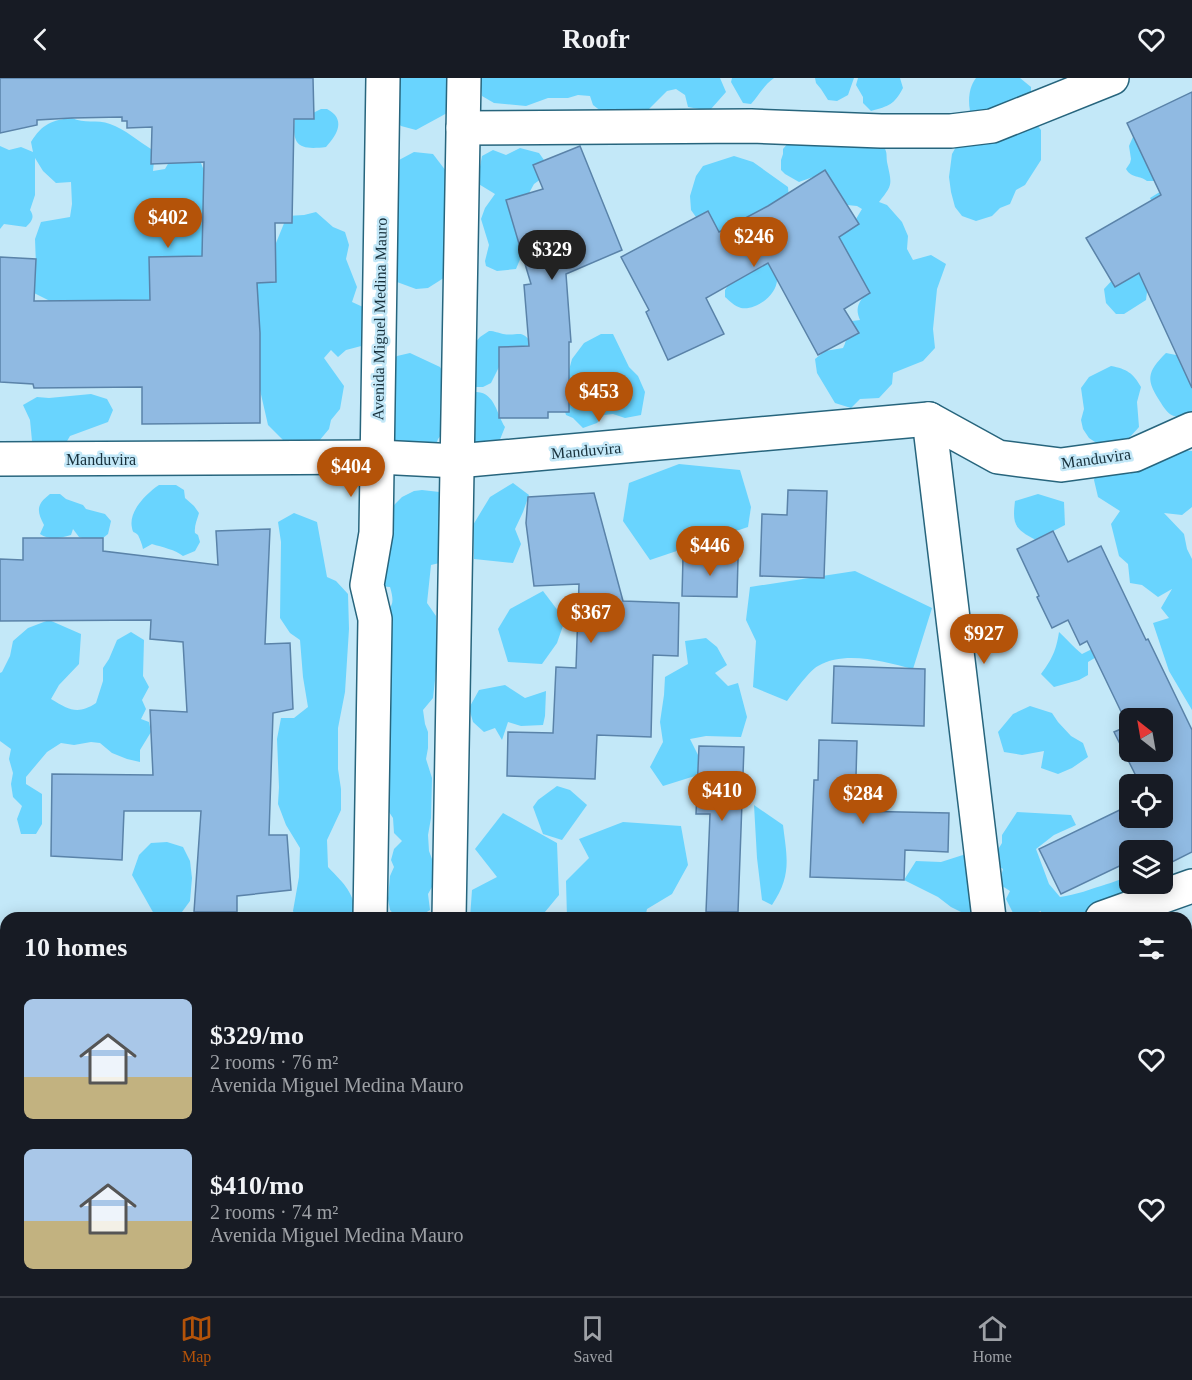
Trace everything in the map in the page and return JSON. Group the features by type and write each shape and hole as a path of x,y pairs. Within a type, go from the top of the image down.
{"street":[{"name":"Avenida Miguel Medina Mauro","path":"370,912 375,619 367,585 376,533 383,78"},
{"path":"449,912 464,78"},
{"path":"463,128 750,126 951,131 992,126 1112,78"},
{"name":"Manduvira","path":"0,459 378,458 458,461 929,419 998,457 1061,465 1134,455 1192,429"},
{"path":"929,419 988,912"},
{"path":"1119,912 1192,886"}],"shaded area":[{"path":"383,78 448,78 450,90 446,101 447,113 416,130 401,126 391,117"},
{"path":"480,78 720,78 726,92 711,109 699,109 688,107 685,95 676,89 667,91 648,110 610,118 593,105 590,96 548,98 526,106 494,103 482,96"},
{"path":"732,78 774,78 751,104 743,103 731,82"},
{"path":"815,78 854,78 848,95 837,101 828,100"},
{"path":"858,78 900,78 903,88 890,104 871,111 863,103 863,97 856,85"},
{"path":"976,78 1020,78 1031,87 1031,92 972,119 969,98"},
{"path":"321,109 327,109 337,117 337,132 326,147 310,148 300,145 295,136 295,119 301,119"},
{"path":"1029,115 1041,130 1041,160 1025,185 1016,190 1010,204 1000,208 992,216 976,221 962,216 955,207 949,177 952,154 957,145"},
{"path":"72,118 105,123 126,132 151,149 154,161 153,171 165,169 172,157 201,163 228,233 150,311 120,310 106,300 50,301 34,293 35,239 41,222 70,217 72,204 71,182 56,183 43,171 35,158 35,195 30,210 33,217 26,227 4,224 0,229 0,146 9,150 21,147 33,152 31,142 39,131 53,122"},
{"path":"1136,130 1159,172 1154,181 1133,176 1126,169 1131,159 1129,146"},
{"path":"793,137 882,144 886,153 890,184 879,202 887,205 902,222 908,236 907,249 913,260 931,255 946,264 937,289 933,329 935,348 923,361 893,373 892,384 879,398 860,399 851,408 835,403 817,373 815,359 825,351 843,348 852,321 860,320 859,304 869,291 864,288 859,273 852,263 828,251 862,209 847,205 823,178 813,177 799,182 781,170 783,149"},
{"path":"520,148 539,153 544,160 545,176 534,184 517,215 526,245 516,269 497,271 486,266 485,261 489,245 481,219 485,208 495,194 477,183 482,156 493,150 506,155"},
{"path":"414,152 433,154 462,192 461,267 428,288 416,289 397,282 393,261 394,173 399,160"},
{"path":"734,156 753,162 788,187 789,199 738,230 730,226 719,232 703,227 691,210 690,196 696,176 703,166"},
{"path":"1163,190 1146,280 1146,300 1124,314 1116,314 1106,303 1104,289 1116,276 1155,208 1150,198"},
{"path":"316,212 333,227 345,232 349,245 346,259 357,287 352,302 363,307 365,345 346,350 338,357 331,350 324,358 344,386 340,409 319,441 284,441 268,425 260,390 260,350 239,283 276,275 276,243 287,216"},
{"path":"768,260 777,277 777,283 765,300 753,307 741,308 725,297 725,290 729,284"},
{"path":"489,331 523,335 533,346 499,367 491,383 483,387 472,387 474,344"},
{"path":"601,334 613,334 629,367 638,376 645,392 641,415 625,418 613,414 604,415 597,423 583,428 573,418 566,415 563,405 563,378 569,370 572,359 584,343"},
{"path":"1192,351 1192,422 1167,411 1153,388 1150,377 1155,366 1166,353 1176,355"},
{"path":"410,353 440,367 453,391 468,394 483,393 492,400 505,427 497,447 483,455 449,425 436,445 394,446 385,369 397,356"},
{"path":"1111,366 1129,372 1141,387 1137,402 1139,427 1121,442 1098,444 1089,438 1083,429 1081,420 1084,409 1081,388 1089,377"},
{"path":"91,394 107,399 113,410 108,422 70,436 63,448 44,450 32,441 30,420 23,405 37,397"},
{"path":"1170,449 1192,451 1192,507 1182,515 1164,513 1184,534 1192,559 1192,710 1169,671 1153,623 1169,618 1161,608 1172,589 1158,597 1142,585 1130,583 1128,564 1119,556 1111,524 1120,511 1098,497 1094,480 1100,464 1130,474 1149,456"},
{"path":"679,464 740,470 751,507 748,527 650,560 623,521 629,483"},
{"path":"513,483 529,495 515,529 521,544 513,563 474,559 473,525 490,497"},
{"path":"159,485 176,485 184,490 185,498 199,513 195,533 200,542 195,551 183,556 173,550 152,544 143,549 138,535 133,531 132,522 136,509 144,498"},
{"path":"414,491 457,494 456,559 431,565 427,603 436,616 437,662 433,698 423,710 428,732 426,759 432,778 429,851 436,880 428,894 430,910 427,912 392,912 388,899 390,876 394,867 391,860 394,849 402,841 394,833 393,818 387,809 386,795 389,783 385,767 375,619 391,606 392,599 390,587 367,585 386,517 402,497"},
{"path":"50,494 60,494 66,499 83,505 86,509 105,514 111,521 108,534 92,541 79,537 73,529 71,535 59,538 48,538 40,534 44,525 39,511 40,504"},
{"path":"1038,494 1064,502 1065,525 1036,540 1023,533 1016,525 1014,509 1015,501"},
{"path":"294,513 317,522 327,577 336,581 348,594 349,629 345,692 338,728 341,810 327,840 328,867 348,890 356,912 293,911 299,877 300,848 286,825 278,804 277,739 281,718 294,718 308,707 300,640 290,633 280,618 281,542 278,522"},
{"path":"855,571 932,608 913,669 865,659 841,659 829,661 814,669 787,701 753,687 756,641 746,620 750,587"},
{"path":"543,591 565,620 557,643 542,664 508,662 498,629 510,609"},
{"path":"49,620 81,634 79,664 59,685 51,699 74,710 84,709 96,703 103,681 103,668 117,640 131,632 144,640 143,676 149,687 142,700 146,709 141,719 149,722 151,732 140,750 140,762 112,753 100,743 91,742 74,745 61,743 47,752 26,777 26,784 42,794 42,824 36,834 21,834 17,819 22,806 13,797 11,784 13,773 9,759 11,749 0,741 0,673 10,656 13,641 28,628"},
{"path":"1059,632 1082,654 1100,645 1103,653 1088,662 1088,675 1054,687 1041,674 1053,654"},
{"path":"706,638 717,647 727,665 715,673 728,686 738,683 747,717 741,737 706,736 690,739 698,755 698,775 663,786 650,767 663,742 660,722 665,677 688,664 685,641"},
{"path":"505,685 525,698 546,691 543,725 521,726 508,722 502,740 495,728 484,732 473,722 469,708 479,690"},
{"path":"1030,706 1052,713 1071,736 1083,743 1088,757 1058,774 1041,768 1044,751 1022,755 1004,752 998,732 1013,714"},
{"path":"557,786 570,790 587,805 562,840 543,834 533,807 538,800"},
{"path":"754,805 783,825 787,857 785,875 772,905 762,900"},
{"path":"1017,812 1071,815 1076,825 1054,835 1036,849 1049,884 1060,897 1119,880 1119,894 1132,894 1101,912 1012,912 1006,899 1010,891 999,884 1003,869 991,861 1002,843 1002,835"},
{"path":"503,813 557,843 559,895 545,912 470,912 472,890 497,877 475,849"},
{"path":"623,822 681,826 688,865 672,894 647,909 646,912 567,912 566,881 589,858 579,839"},
{"path":"167,842 183,847 190,861 192,878 190,901 182,912 153,912 132,875 139,855 151,843"},
{"path":"966,854 972,912 961,912 938,897 904,880 916,861 941,862"}],"building":[{"path":"0,78 313,78 314,119 294,119 292,223 275,223 276,282 257,283 260,333 260,423 142,424 142,387 34,388 33,384 0,382 0,257 36,259 34,301 150,300 149,257 202,256 204,162 151,164 152,127 127,128 127,121 122,121 122,117 37,120 37,125 0,133"},
{"path":"1192,92 1192,388 1139,273 1115,287 1086,238 1161,195 1127,123"},
{"path":"580,146 622,250 566,274 571,342 569,342 569,412 548,412 548,418 499,418 499,347 529,346 524,285 531,284 506,200 543,189 533,165"},
{"path":"825,170 859,224 839,237 870,293 844,309 859,333 818,355 768,263 706,298 724,334 668,360 646,312 649,310 621,257 708,211 719,232 768,206"},
{"path":"788,490 827,491 824,578 760,576 762,514 787,515"},
{"path":"594,493 623,601 679,603 678,656 653,655 651,737 597,735 595,779 507,776 508,732 553,733 556,667 576,668 579,584 534,586 526,523 528,497"},
{"path":"270,529 265,644 290,643 293,709 273,713 269,835 287,835 291,890 237,896 237,912 194,912 201,811 124,811 122,860 51,856 52,774 153,775 150,710 187,712 183,642 150,639 151,620 0,621 0,559 23,560 23,538 103,538 103,551 218,565 216,531"},
{"path":"1053,531 1068,562 1101,546 1192,730 1192,852 1173,862 1173,840 1119,840 1119,866 1061,894 1039,849 1119,810 1119,828 1173,828 1173,774 1135,774 1129,762 1173,762 1173,708 1119,708 1087,641 1080,645 1068,620 1052,628 1037,597 1039,596 1017,549"},
{"path":"683,557 738,559 737,597 682,596"},
{"path":"834,666 925,669 924,726 832,723"},
{"path":"1119,730 1119,742 1114,732"},
{"path":"819,740 857,741 855,811 949,813 948,852 905,850 904,880 810,877 814,780 818,780"},
{"path":"699,746 744,747 738,912 706,912 710,814 696,814"}]}
